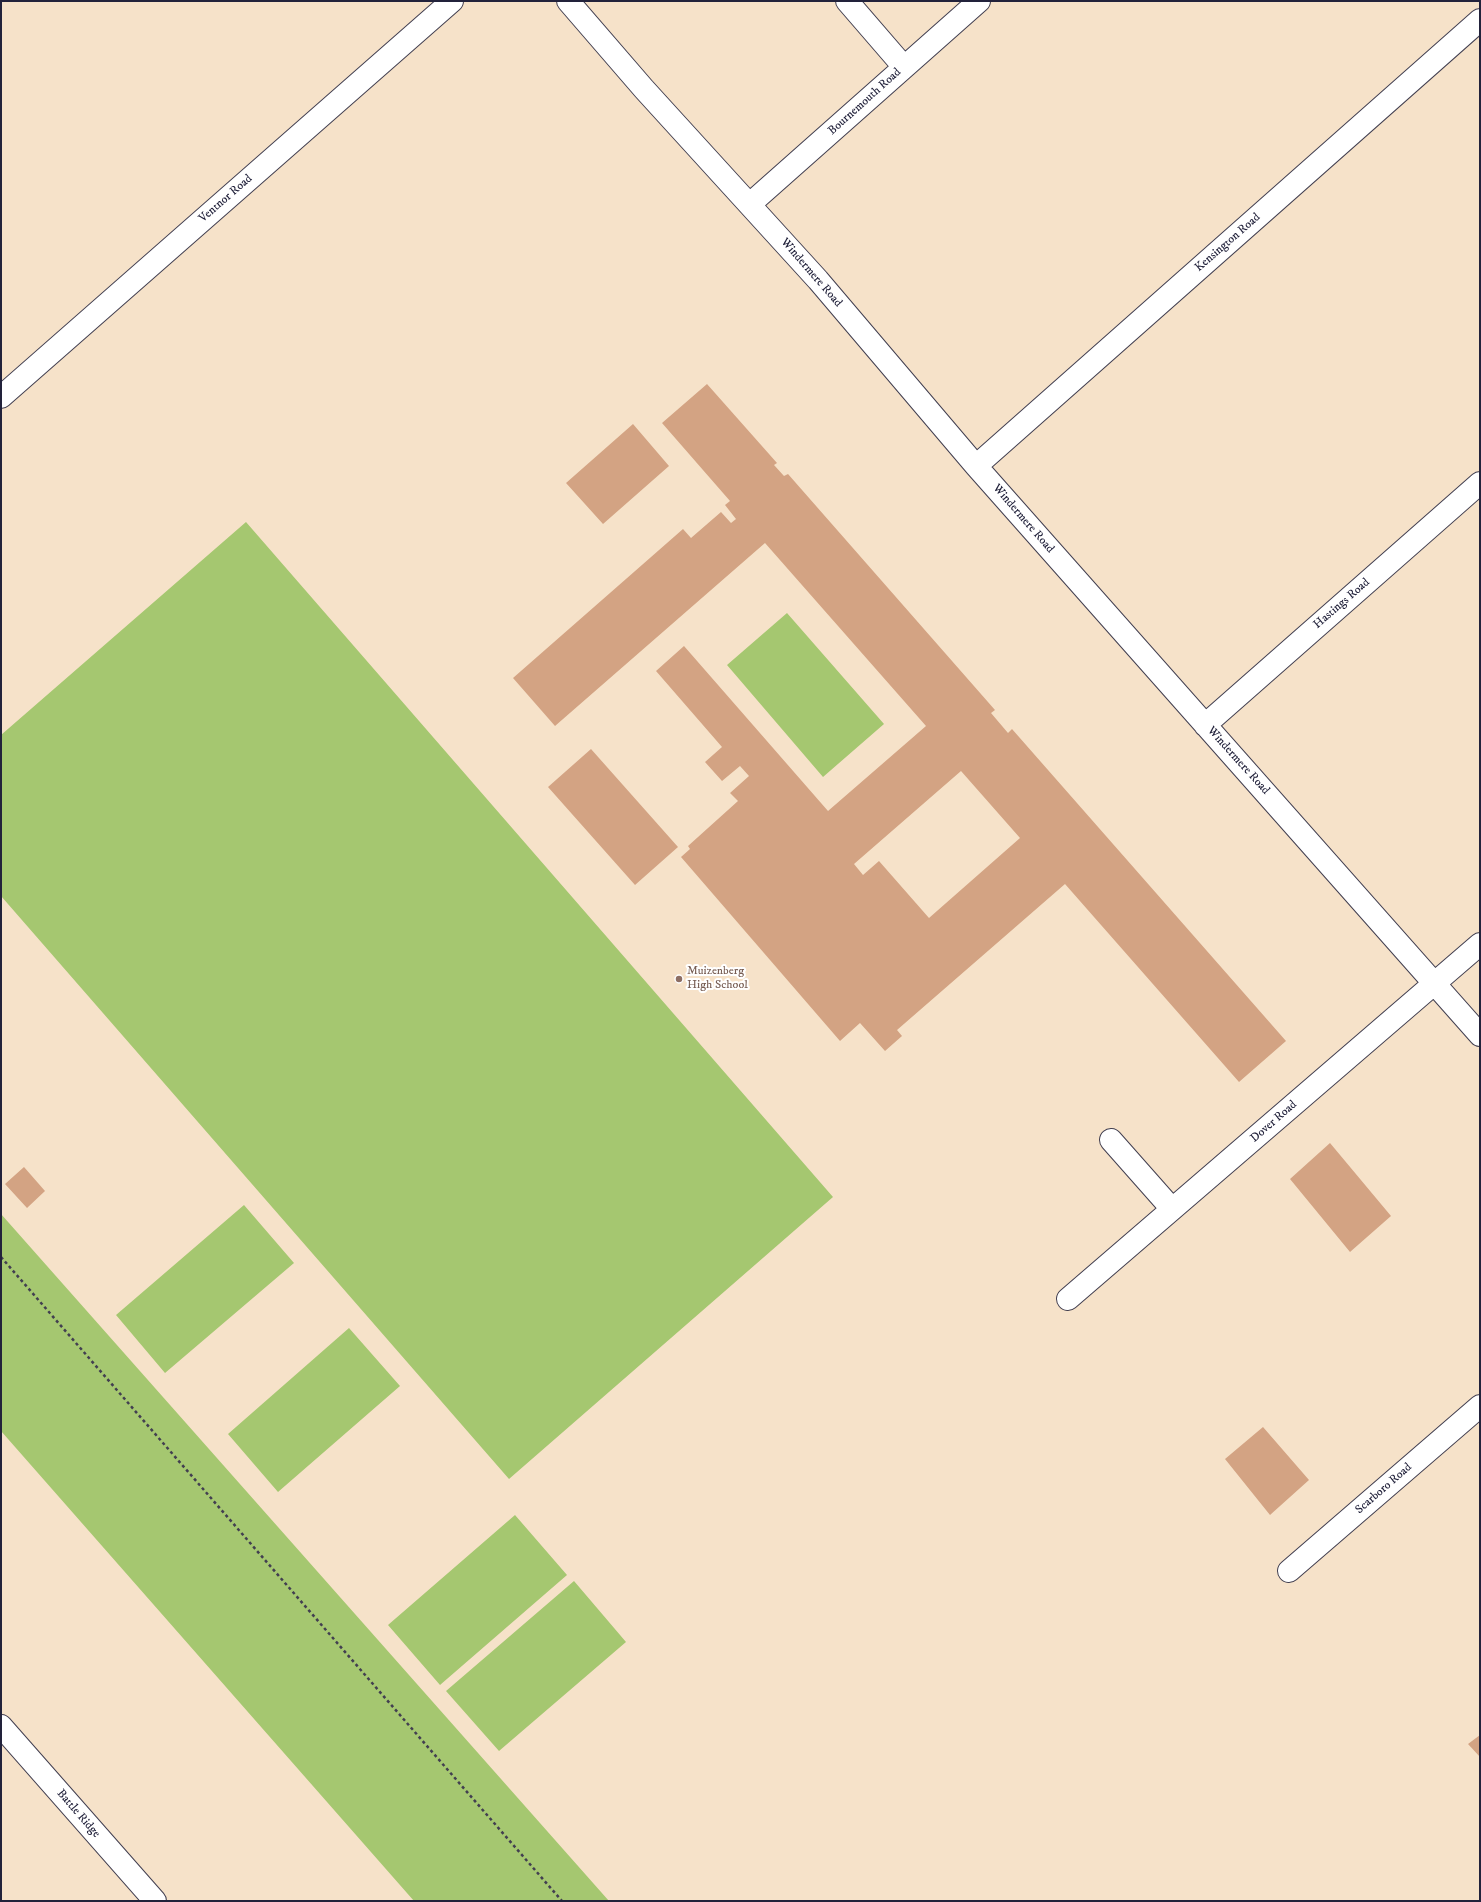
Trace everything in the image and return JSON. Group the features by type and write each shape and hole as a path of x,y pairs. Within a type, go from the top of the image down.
{"street":[{"name":"Ventnor Road","path":"1,397 452,1"},
{"name":"Windermere Road","path":"568,1 644,89 818,280 976,466 1480,1035"},
{"path":"846,1 904,67"},
{"name":"Bournemouth Road","path":"750,204 979,1"},
{"name":"Kensington Road","path":"976,466 1480,20"},
{"name":"Hastings Road","path":"1205,725 1480,484"},
{"name":"Dover Road","path":"1068,1299 1480,944"},
{"path":"1111,1140 1172,1209"},
{"name":"Scarboro Road","path":"1289,1572 1480,1406"},
{"name":"Battle Ridge","path":"1,1726 155,1901"}],"path":[{"path":"1,1257 562,1901"}],"green space":[{"path":"246,522 833,1197 509,1479 1,896 1,735"},
{"path":"787,613 884,724 823,777 727,665"},
{"path":"244,1205 294,1263 165,1373 116,1315"},
{"path":"1,1214 609,1901 414,1901 1,1431"},
{"path":"349,1328 400,1386 278,1492 228,1434"},
{"path":"515,1515 567,1575 440,1685 388,1625"},
{"path":"574,1581 626,1642 499,1751 446,1691"}],"building":[{"path":"707,384 777,463 774,465 784,476 788,474 995,710 991,713 1008,733 1012,729 1286,1041 1239,1082 1065,884 897,1030 902,1036 885,1051 860,1023 840,1041 681,857 690,849 688,846 738,801 730,793 749,776 740,766 722,781 705,762 722,747 656,671 684,646 828,811 926,726 765,543 555,726 513,678 683,529 691,538 721,512 731,523 736,519 725,505 730,501 662,423","holes":["961,771 1020,838 929,918 879,861 863,875 854,864"]},
{"path":"633,424 669,466 603,524 566,483"},
{"path":"591,749 678,847 635,885 548,787"},
{"path":"1330,1143 1391,1216 1350,1252 1290,1179"},
{"path":"24,1167 45,1191 27,1208 5,1184"},
{"path":"1263,1427 1309,1480 1270,1515 1225,1459"},
{"path":"1480,1735 1480,1757 1468,1744"}],"place":[{"name":"Muizenberg High School","path":"679,979"}]}
